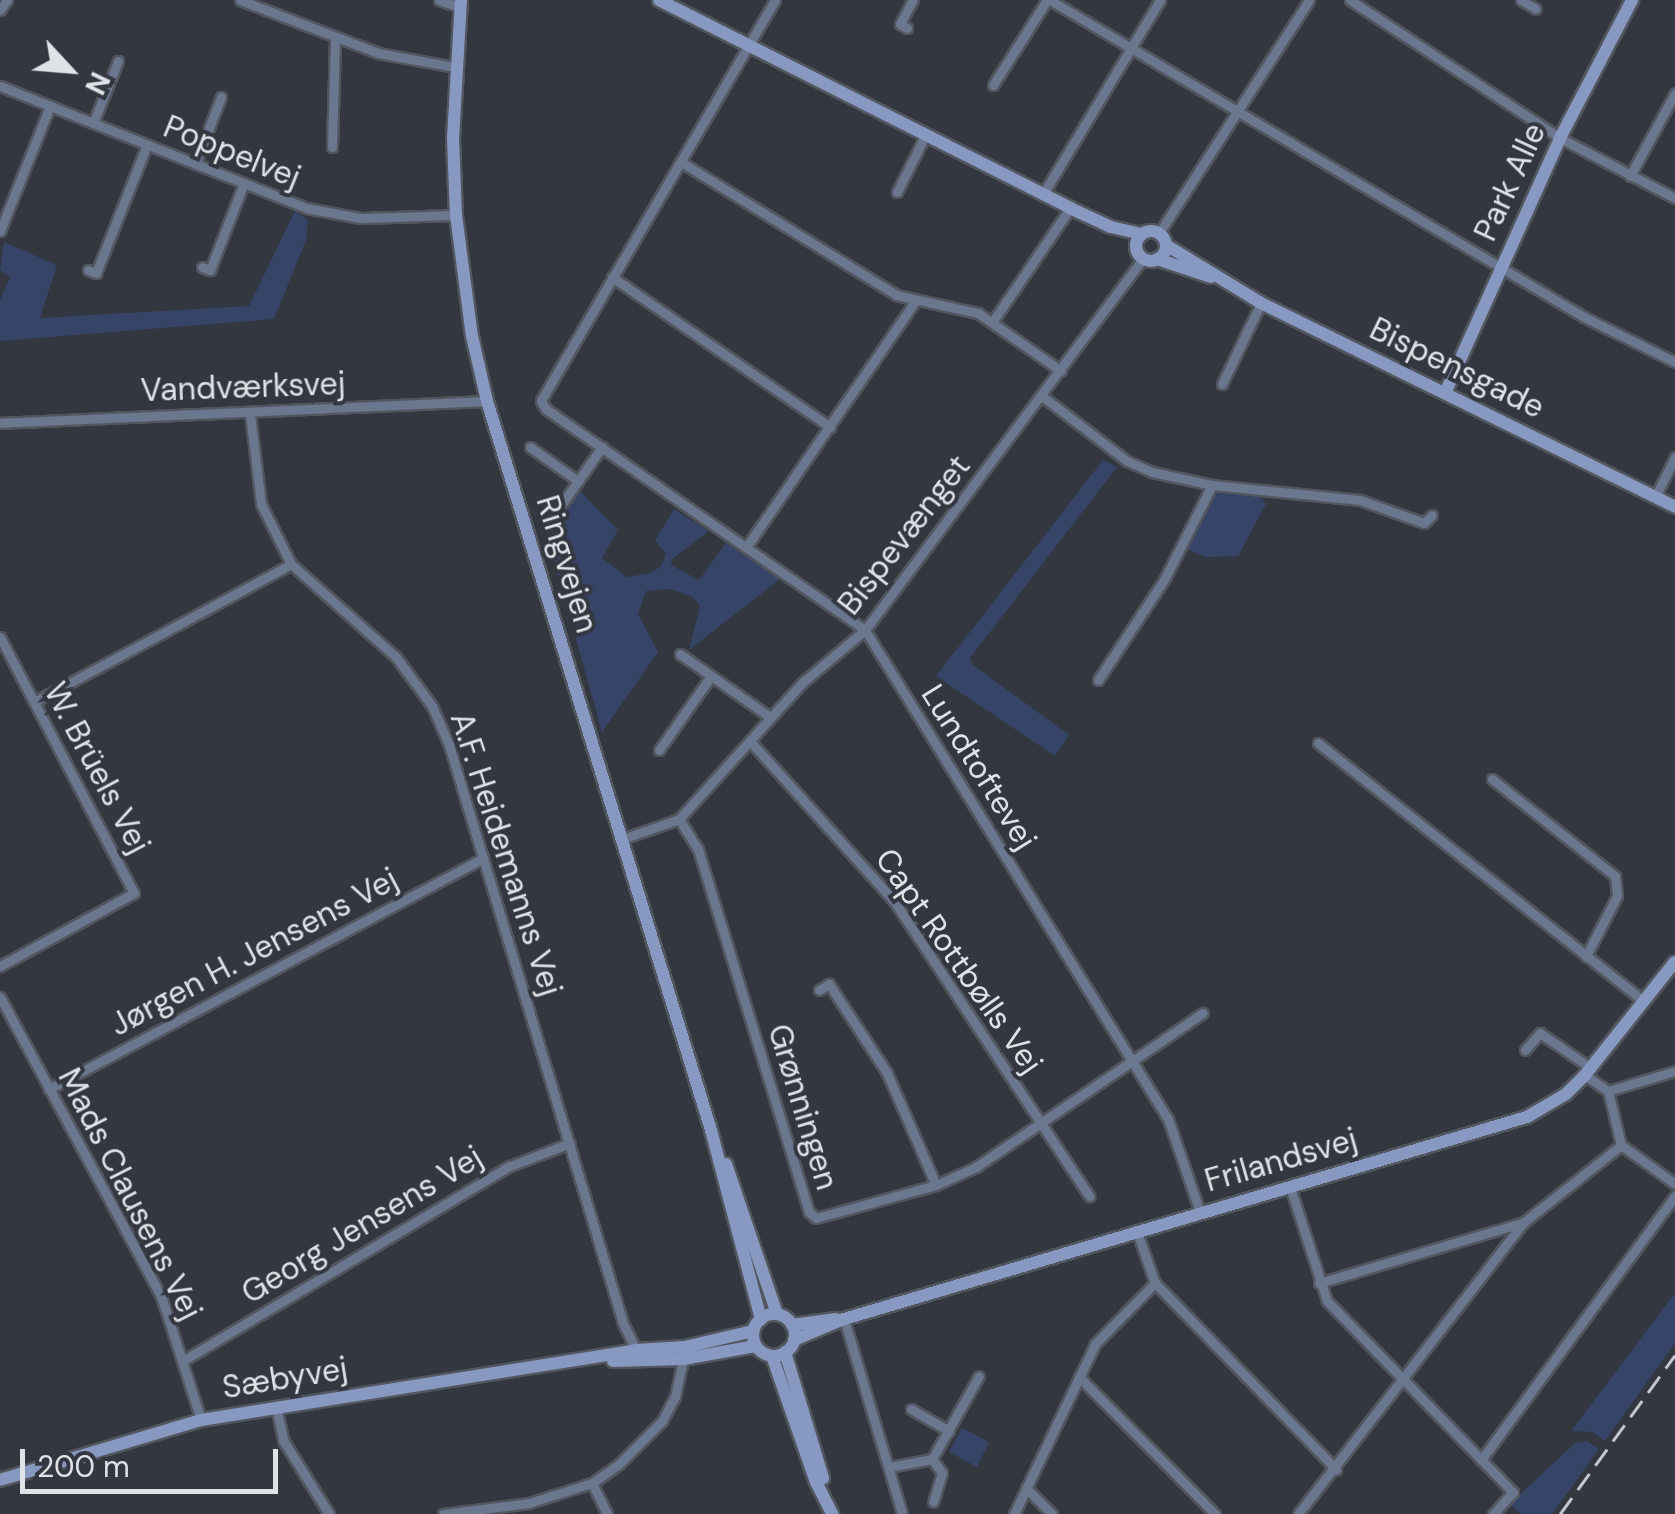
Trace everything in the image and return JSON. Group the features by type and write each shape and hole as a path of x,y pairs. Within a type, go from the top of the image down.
{"street":[{"path":"0,10 7,0"},
{"path":"240,0 335,38 414,62 454,67"},
{"path":"440,0 460,4"},
{"name":"Bispensgade","path":"659,0 1110,227 1144,250 1215,278 1675,508"},
{"path":"775,0 612,277 830,428"},
{"path":"908,28 900,24 913,0"},
{"path":"993,85 1048,0 1584,317 1675,362"},
{"path":"1043,194 1160,0"},
{"path":"1144,250 1162,239 1309,0"},
{"path":"1350,0 1560,138 1675,198"},
{"path":"1521,0 1536,8"},
{"name":"Park Alle","path":"1446,391 1560,138 1632,0"},
{"name":"Ringvejen","path":"460,4 454,67 456,215 464,292 487,401 711,1130 757,1325"},
{"path":"332,147 335,38"},
{"path":"94,123 118,62"},
{"name":"Poppelvej","path":"0,86 306,208 360,218 456,215"},
{"path":"1630,176 1675,93"},
{"path":"195,164 221,97"},
{"path":"0,231 50,106"},
{"path":"897,192 924,136"},
{"path":"88,270 96,273 147,144"},
{"path":"681,162 896,295 915,302 963,308 993,321 1061,371"},
{"path":"202,267 210,270 244,183"},
{"path":"993,321 1070,208"},
{"path":"1144,250 1162,239"},
{"name":"Bispensgade","path":"1162,239 1215,278"},
{"name":"Bispevænget","path":"622,839 679,819 770,717 865,630 1061,371 1144,250"},
{"name":"Lundtoftevej","path":"612,277 541,401 602,448 865,630 1168,1119 1200,1212"},
{"path":"747,546 915,302"},
{"path":"1222,384 1261,303"},
{"path":"1042,396 1127,461 1152,472 1212,485 1360,500 1424,522 1432,515"},
{"name":"Vandværksvej","path":"0,423 487,401"},
{"name":"A.F. Heidemanns Vej","path":"250,414 261,504 291,564 396,658 420,685 449,746 623,1323 638,1356"},
{"path":"530,447 578,481"},
{"path":"560,508 602,448"},
{"path":"1654,497 1675,458"},
{"path":"1098,680 1164,580 1212,485"},
{"path":"34,702 291,564"},
{"name":"W. Brüels Vej","path":"0,637 134,893 0,966"},
{"path":"680,654 770,717"},
{"path":"660,750 711,676"},
{"name":"Capt Rottbølls Vej","path":"750,741 894,901 1090,1196"},
{"path":"1318,743 1644,1001"},
{"path":"1492,779 1616,876 1617,896 1586,956"},
{"name":"Grønningen","path":"679,819 698,849 809,1212 816,1218 936,1185 976,1167 1203,1013"},
{"name":"Jørgen H. Jensens Vej","path":"48,1089 483,858"},
{"name":"Frilandsvej","path":"794,1340 844,1319 1527,1117 1566,1094 1588,1072 1675,962"},
{"path":"818,990 829,984 887,1074 914,1126 936,1185"},
{"name":"Mads Clausens Vej","path":"0,997 160,1296 201,1420"},
{"path":"1525,1050 1540,1033 1588,1072 1608,1091 1621,1145 1675,1184"},
{"path":"1608,1091 1675,1072"},
{"name":"Ringvejen","path":"711,1130 736,1187 776,1314"},
{"name":"Georg Jensens Vej","path":"184,1360 510,1166 570,1143"},
{"path":"1298,1514 1524,1222 1621,1145"},
{"path":"1290,1186 1327,1301 1513,1492 1493,1514"},
{"path":"1481,1460 1675,1196"},
{"path":"1319,1284 1524,1222"},
{"path":"1491,1231 1504,1248"},
{"path":"1136,1232 1155,1283 1336,1469"},
{"path":"1014,1514 1095,1344 1155,1283"},
{"path":"776,1314 792,1325 794,1340 778,1354 756,1346 757,1325 776,1314"},
{"path":"844,1319 902,1514"},
{"name":"Frilandsvej","path":"792,1325 844,1319"},
{"name":"Sæbyvej","path":"684,1353 757,1325"},
{"name":"Sæbyvej","path":"0,1480 201,1420 276,1406 586,1362 756,1346"},
{"path":"442,1514 530,1503 592,1483 620,1464 662,1421 675,1397 684,1353"},
{"path":"778,1354 830,1509"},
{"path":"888,1467 932,1458 979,1376"},
{"path":"1079,1377 1215,1514"},
{"path":"276,1406 283,1440 329,1514"},
{"path":"911,1409 949,1431"},
{"path":"932,1458 942,1474 933,1502"},
{"path":"592,1483 607,1514"},
{"path":"1026,1488 1052,1514"}],"shaded area":[{"path":"295,211 308,220 306,240 274,319 0,341 0,300 10,277 0,270 4,242 57,265 40,318 249,306"},
{"path":"1103,460 1117,467 970,658 973,665 1069,735 1055,756 936,676"},
{"path":"579,490 618,530 602,558 627,577 651,573 661,566 666,554 655,540 674,509 709,531 672,559 671,565 699,580 726,543 780,579 689,650 700,606 693,597 669,589 646,591 638,614 658,652 602,732 547,535"},
{"path":"1216,493 1261,497 1266,504 1238,556 1206,557 1187,549"},
{"path":"1675,1293 1675,1343 1605,1441 1593,1432 1571,1431"},
{"path":"962,1428 989,1442 977,1467 949,1452"},
{"path":"1587,1441 1599,1449 1552,1514 1521,1514 1510,1504 1575,1443"}],"railway":[{"path":"1560,1514 1675,1355"}]}
